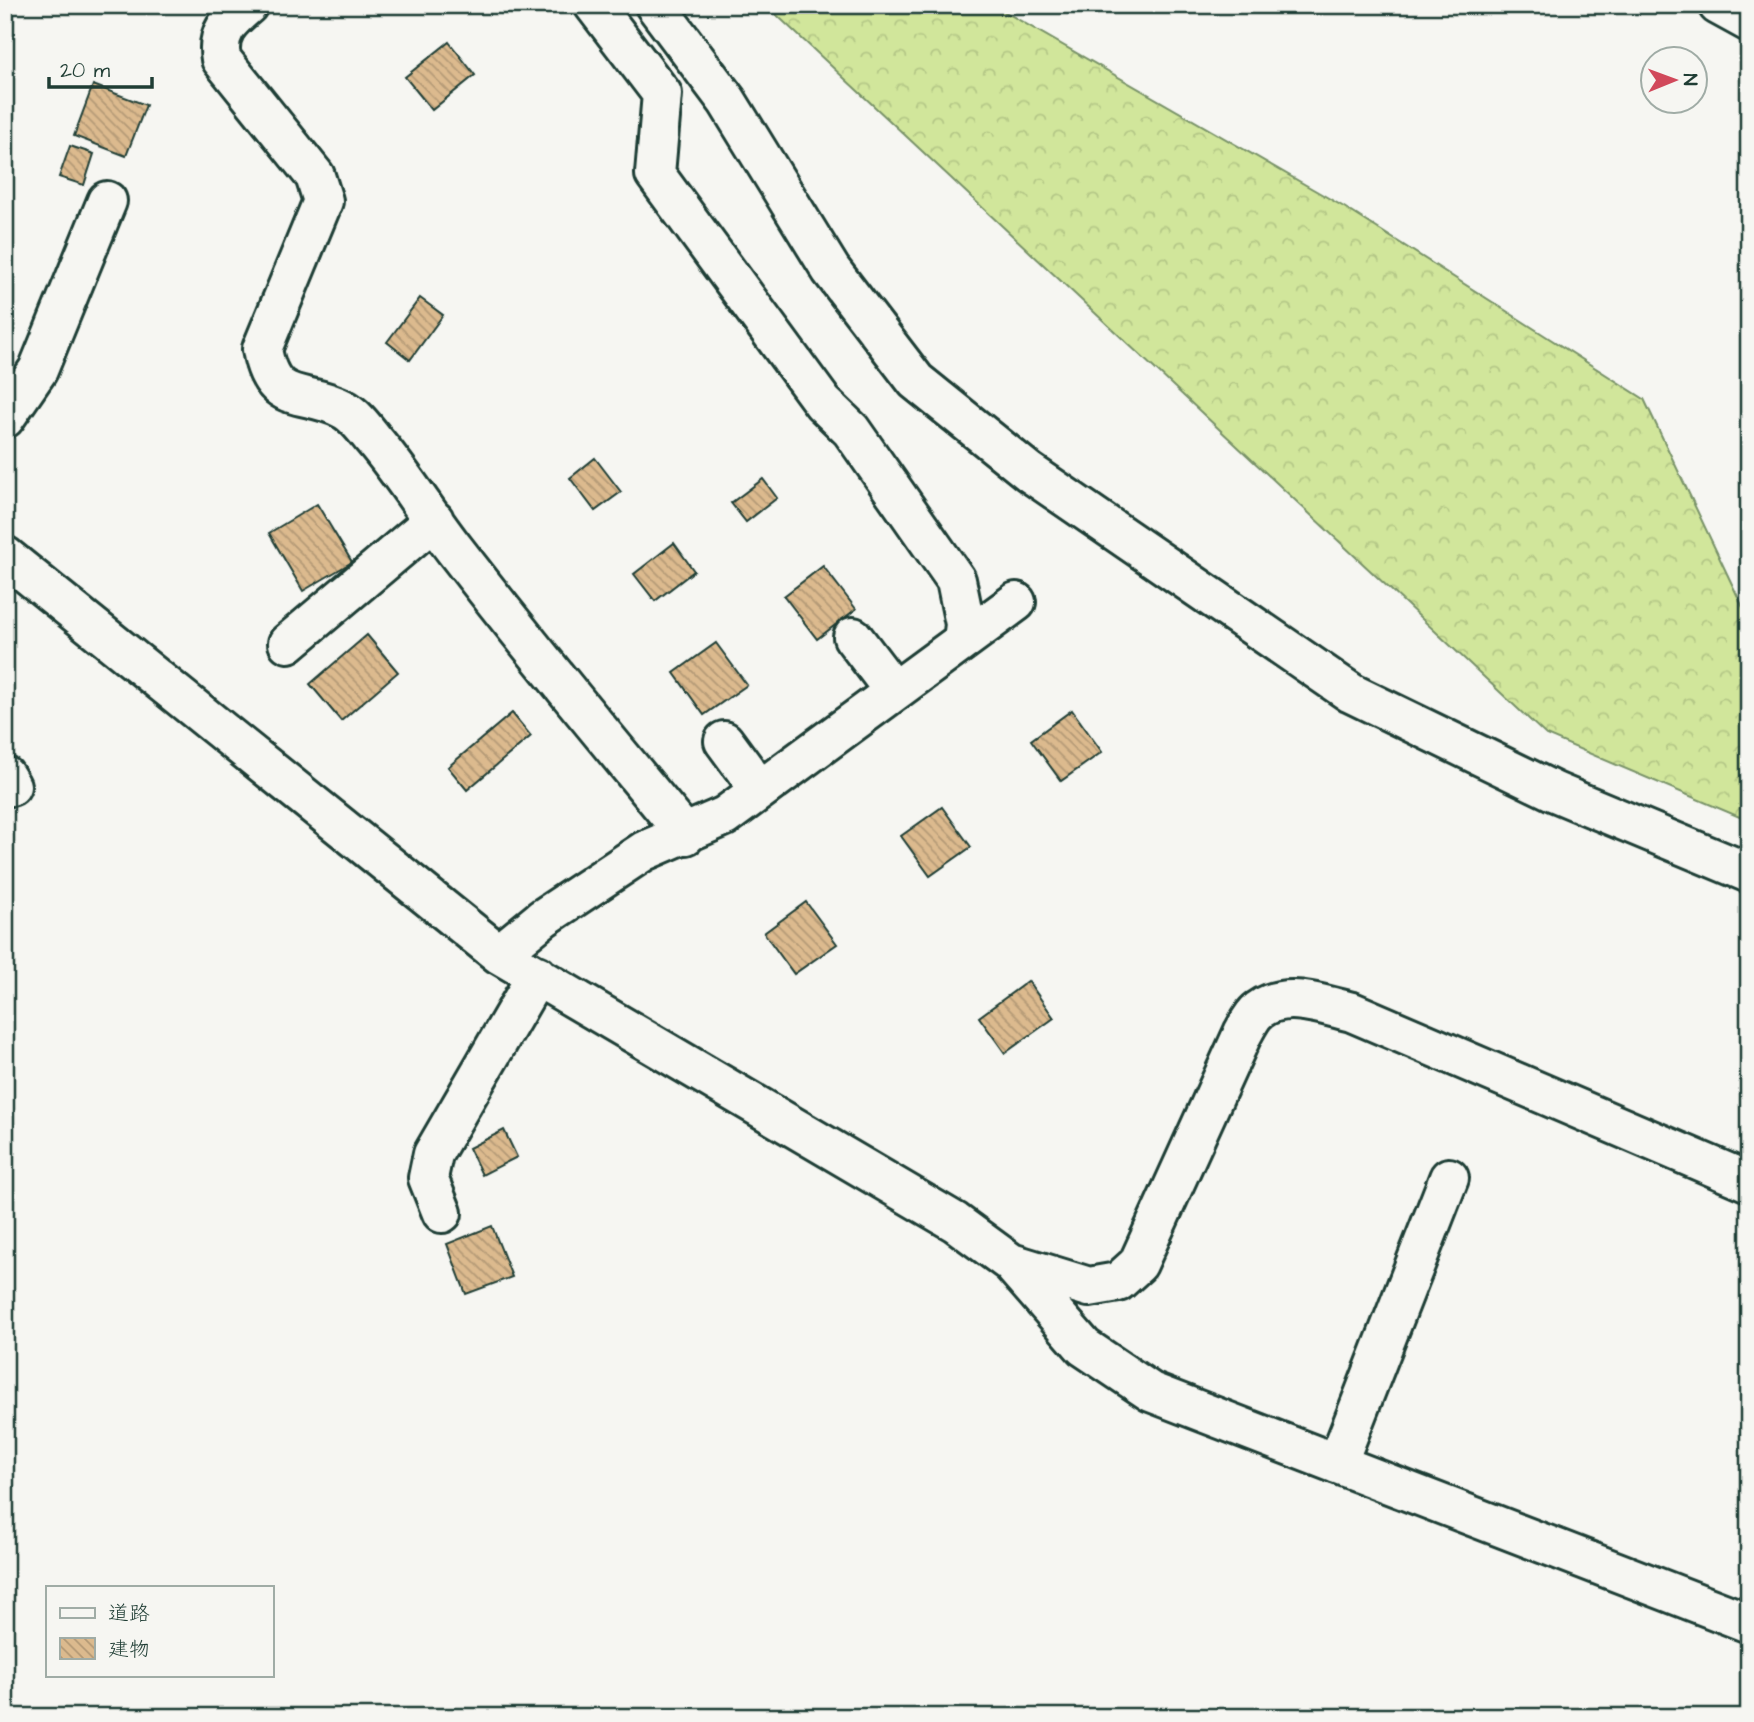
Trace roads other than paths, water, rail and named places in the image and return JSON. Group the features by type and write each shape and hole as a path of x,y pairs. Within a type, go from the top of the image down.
{"lane":[{"path":"248,5 223,29 219,45 221,59 315,176 323,201 262,349 266,372 278,385 296,396 345,410 390,459 434,520 686,835"},
{"path":"594,5 662,94 655,174 823,403 851,430 956,580 965,624 962,641"},
{"path":"655,5 727,101 831,270 916,381 1029,472 1351,693 1555,792 1749,873"},
{"path":"1718,5 1749,22"},
{"path":"5,418 38,370 107,201"},
{"path":"288,643 434,520"},
{"path":"5,556 499,954 955,1222 1011,1262 1084,1347 1151,1392 1749,1623"},
{"path":"499,954 542,918 644,851 725,816 1016,602"},
{"path":"853,637 894,691"},
{"path":"724,741 760,790"},
{"path":"442,1213 428,1178 433,1154 537,975"},
{"path":"1011,1262 1089,1287 1118,1282 1138,1264 1243,1033 1257,1010 1278,1001 1301,1000 1352,1012 1749,1182"},
{"path":"1337,1464 1449,1178"}]}
